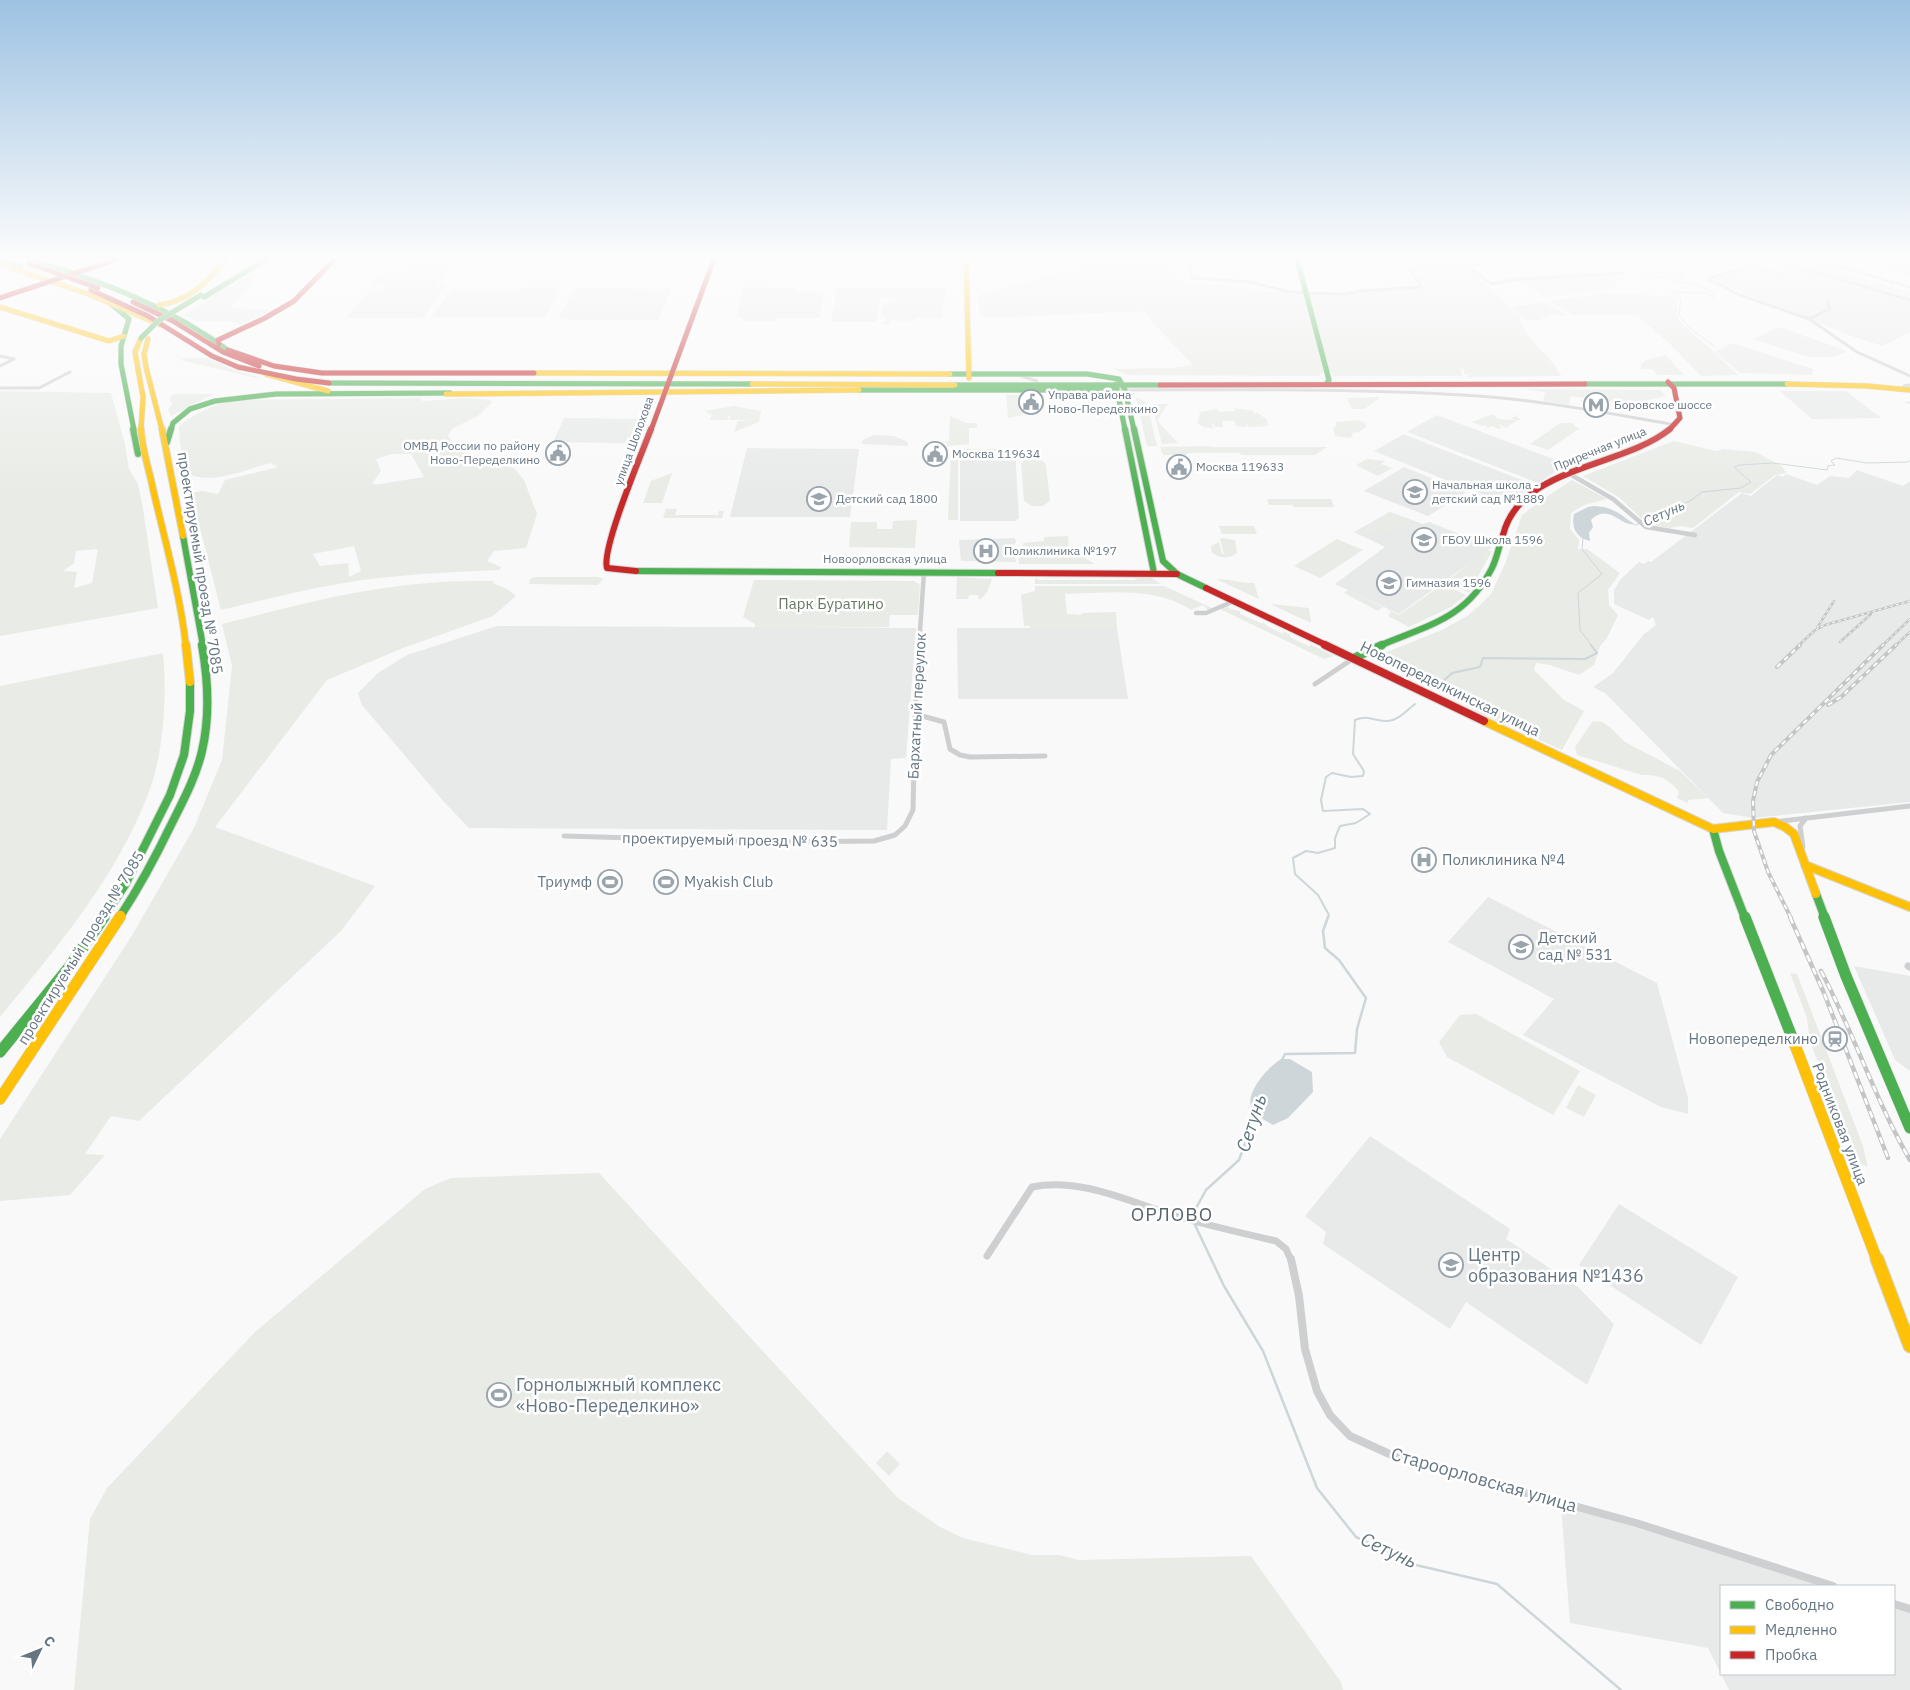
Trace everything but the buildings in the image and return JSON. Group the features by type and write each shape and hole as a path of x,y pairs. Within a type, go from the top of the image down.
{"main road":[{"path":"101,338 117,346 120,351"},
{"path":"108,340 117,338"},
{"path":"124,338 120,351 125,396 137,452 142,466 152,483"},
{"path":"186,338 222,361 266,374 335,392 378,394"},
{"path":"199,338 222,352 247,363 316,377 365,379 643,380 670,384 765,390 1014,389 1120,385 1328,382 1670,383"},
{"path":"211,338 247,363"},
{"path":"219,344 218,340 223,338"},
{"name":"улица Шолохова","path":"616,570 607,568 605,562 610,541 686,338"},
{"path":"968,338 969,380"},
{"path":"1317,338 1328,382"},
{"name":"проектируемый проезд № 7085","path":"0,1099 142,883 189,790 202,751 207,707 206,665 167,448 146,367 144,339"},
{"name":"проектируемый проезд № 7085","path":"0,1052 70,966 125,885 170,795 184,755 190,710 190,672 182,622 152,483 143,454 143,397 135,352 144,339"},
{"path":"228,350 284,368 313,373 659,373 670,384"},
{"path":"643,380 659,373"},
{"path":"266,374 307,381 350,384 689,384 969,380 1046,385 1215,385 1328,382 1424,385 1837,381 1908,387"},
{"path":"353,374 365,379"},
{"path":"437,380 476,374"},
{"path":"511,374 537,380"},
{"path":"969,380 1008,374 1095,374 1113,377 1120,385 1154,573"},
{"path":"969,380 985,389"},
{"path":"167,448 167,433 176,420 192,410 218,400 264,394 569,392 670,384 969,380 1120,385"},
{"path":"446,394 517,383"},
{"path":"527,383 569,392"},
{"path":"1670,383 1680,418 1676,425"},
{"path":"1014,389 1046,385"},
{"name":"Новопеределкинская улица","path":"1120,385 1163,561 1177,574 1477,719 1713,829"},
{"name":"Приречная улица","path":"1354,658 1368,649 1428,626 1465,606 1480,591 1488,576 1508,520 1514,509 1545,486 1568,473 1648,443 1664,435 1676,425"},
{"name":"Новоорловская улица","path":"616,570 1154,573"},
{"name":"Новопеределкинская улица","path":"1154,573 1177,574"},
{"path":"1713,829 1774,822 1794,834 1846,976 1910,1128"},
{"name":"Родниковая улица","path":"1713,829 1719,851 1816,1097 1910,1346"},
{"path":"1805,865 1910,907"}],"street":[{"path":"1833,338 1880,364 1910,376"},
{"path":"0,356 14,359 0,366"},
{"path":"0,388 39,388 70,372"},
{"path":"1008,374 1037,381"},
{"path":"1120,385 1470,396 1529,401 1676,425"},
{"path":"1215,385 1241,390"},
{"path":"1414,394 1424,385"},
{"path":"1568,473 1613,499 1646,527 1695,535"},
{"name":"Бархатный переулок","path":"895,835 905,826 913,810 915,714 924,572"},
{"path":"1196,613 1206,613 1234,601"},
{"path":"1315,684 1354,658"},
{"path":"915,714 944,722 947,746 951,752 958,755 970,757 1044,756"},
{"path":"1774,822 1910,806"},
{"path":"1801,851 1803,847 1800,826 1803,820 1808,817"},
{"name":"проектируемый проезд № 635","path":"564,836 779,842 874,841 895,835"},
{"name":"Староорловская улица","path":"987,1256 1032,1187 1040,1184 1070,1186 1107,1194 1187,1219 1276,1241 1286,1249 1291,1259 1299,1296 1305,1349 1317,1391 1330,1415 1350,1436 1396,1457 1636,1523 1830,1585"},
{"path":"1895,1604 1910,1609"}],"shaded area":[{"path":"1810,338 1847,352 1833,357 1809,357 1753,339"},
{"path":"1857,338 1899,338 1883,346"},
{"path":"1732,343 1813,369 1812,375 1740,373 1715,352"},
{"path":"1780,391 1846,391 1881,418 1812,419"},
{"path":"1437,415 1564,463 1565,466 1538,483 1407,432"},
{"path":"564,418 649,419 647,421 632,421 625,443 553,442"},
{"path":"1404,434 1535,485 1506,504 1374,451"},
{"path":"874,435 894,436 908,442 908,446 862,444 862,440"},
{"path":"747,448 859,449 850,517 730,517"},
{"path":"960,449 1015,449 1019,518 1015,521 960,521"},
{"name":"Начальная школа - детский сад №1889","path":"1404,467 1466,492 1428,516 1364,491"},
{"path":"1857,470 1903,486 1910,481 1910,802 1753,818 1723,813 1605,693 1593,687 1613,673 1643,635 1656,625 1653,617 1649,620 1614,604 1614,590 1620,580 1639,562 1644,564 1648,561 1651,562 1742,493 1751,496 1777,475 1783,477 1786,474 1817,485 1830,476 1849,478"},
{"path":"1594,506 1612,510 1636,525 1625,523 1608,514 1600,514 1591,520 1593,527 1589,533 1590,541 1585,540 1578,535 1574,527 1574,514"},
{"path":"1390,512 1423,524 1429,522 1492,547 1399,614 1335,584 1385,547 1354,532"},
{"name":"Поликлиника №197","path":"1015,538 1016,543 1012,545 1016,562 961,561 959,540"},
{"path":"497,626 916,628 906,758 891,759 887,830 469,828 444,802 362,705 358,693 378,673 407,655"},
{"path":"957,628 1117,628 1128,699 958,699"},
{"path":"1488,897 1657,983 1688,1098 1688,1114 1661,1107 1523,1035 1554,999 1448,942"},
{"path":"1854,966 1910,976 1910,1071 1895,1060"},
{"path":"1281,1059 1290,1059 1312,1072 1313,1092 1288,1118 1273,1125 1253,1111 1251,1097 1258,1082"},
{"name":"Центр образования №1436","path":"1370,1136 1510,1229 1506,1239 1578,1287 1614,1324 1587,1385 1466,1302 1450,1329 1323,1244 1326,1232 1305,1216"},
{"path":"1619,1204 1738,1277 1701,1345 1579,1265"},
{"path":"1561,1505 1828,1585 1720,1585 1720,1672 1708,1648 1570,1623"},
{"path":"1895,1605 1910,1610 1910,1690 1729,1690 1722,1675 1895,1675"}],"green space":[{"path":"1167,338 1530,338 1551,360 1560,375 1564,376 1466,377 1472,372 1465,375 1463,368 1461,369 1462,376 1333,376 1331,372 1320,373 1321,376 1127,375 1114,369 1172,368 1193,365"},
{"path":"1663,338 1698,338 1738,375 1701,376"},
{"path":"1666,355 1684,375 1657,375 1652,369 1641,369 1641,364 1646,360"},
{"path":"186,358 206,358 260,379 180,360"},
{"path":"1524,389 1660,390 1666,396 1639,402 1625,400 1622,403 1571,396 1569,405 1543,401 1545,392"},
{"path":"0,391 111,393 125,444 129,469 138,484 158,608 0,636","holes":["98,549 92,583 74,588 77,572 63,571 74,563 76,551"]},
{"path":"175,394 214,394 171,416 168,409 172,404 169,398"},
{"path":"1006,395 1023,395 1023,415 1008,418"},
{"path":"1136,397 1147,403 1157,446 1147,446"},
{"path":"1381,397 1364,409 1352,409 1347,398"},
{"path":"420,398 423,401 465,398 490,400 492,402 479,415 452,429 448,436 455,444 465,447 467,456 514,468 524,480 537,514 526,548 494,551 487,561 501,567 499,570 448,572 362,580 221,610 191,493 202,491 218,494 225,480 278,467 270,463 216,477 205,478 195,476 186,472 180,443 179,426 206,409 237,400","holes":["392,454 411,454 424,477 372,484 381,471 376,459","354,546 361,571 349,577 348,563 320,566 313,554"]},
{"path":"1152,404 1168,404 1158,419 1159,423 1178,443 1162,444"},
{"path":"734,406 761,411 759,422 734,432 738,421 754,420 729,420 731,416 729,415 727,420 710,420 712,415 704,411"},
{"path":"1234,408 1254,411 1253,413 1255,414 1257,412 1267,420 1268,426 1248,427 1248,424 1246,427 1236,426 1235,421 1222,421 1223,427 1215,427 1214,423 1212,424 1213,428 1204,427 1197,423 1200,415 1199,412 1218,409 1219,412 1235,411"},
{"path":"1493,414 1498,419 1513,420 1514,414 1521,420 1517,420 1506,428 1498,424 1502,428 1499,429 1491,426 1488,428 1485,425 1482,426 1472,422"},
{"path":"950,416 966,423 977,423 977,428 969,428 969,444 947,446"},
{"path":"1356,420 1364,422 1367,426 1359,432 1352,433 1353,435 1350,438 1335,436 1333,428 1336,426 1336,422"},
{"path":"632,421 647,421 640,440 626,440"},
{"path":"1560,423 1573,423 1575,427 1580,428 1548,450 1530,444"},
{"path":"1674,441 1716,451 1723,449 1755,452 1782,466 1786,473 1775,475 1750,494 1739,492 1693,528 1680,526 1670,528 1648,525 1620,498 1583,476"},
{"path":"1160,447 1327,447 1315,455 1187,453 1187,455 1163,455"},
{"path":"951,453 958,454 958,520 948,520"},
{"path":"1367,459 1385,461 1381,464 1392,468 1378,476 1356,465"},
{"path":"1025,460 1043,461 1046,465 1050,501 1043,506 1032,506 1024,501 1021,463"},
{"path":"672,473 662,503 643,503 651,481"},
{"path":"1572,480 1607,499 1584,505 1571,513 1570,529 1579,540 1578,549 1587,549 1620,573 1608,590 1609,605 1618,615 1607,638 1600,646 1594,665 1579,675 1550,665 1536,663 1534,670 1564,700 1584,711 1562,750 1484,715 1388,665 1377,656 1442,630 1467,616 1479,606 1491,594 1505,564 1522,515"},
{"path":"1267,499 1331,499 1334,507 1293,507 1291,500 1292,505 1269,505"},
{"path":"666,509 677,509 675,515 718,515 719,511 724,511 722,518 663,518"},
{"path":"1389,512 1410,521 1391,533 1379,528 1368,535 1360,532"},
{"path":"917,520 915,548 849,547 851,522 877,522 877,529 892,529 893,521"},
{"path":"1219,526 1254,526 1257,534 1222,534"},
{"path":"1068,536 1069,549 1095,564 1019,564 1018,552 1024,552 1023,543 1044,541 1044,537"},
{"path":"1220,539 1235,540 1237,553 1225,558 1212,553 1211,546 1219,542 1222,554 1224,554"},
{"path":"1337,539 1363,550 1320,578 1294,566"},
{"path":"1486,550 1492,551 1469,593 1446,582"},
{"path":"534,577 599,577 603,579 598,585 529,584 530,579"},
{"path":"957,577 992,579 987,592 981,599 979,599 978,595 969,595 968,599 956,599"},
{"path":"1035,578 1040,580 1137,580 1134,578 1152,578 1161,584 1035,584"},
{"path":"1216,579 1254,583 1259,599"},
{"name":"Парк Буратино","path":"754,580 914,581 920,585 918,615 890,615 889,627 755,628 755,624 743,617"},
{"path":"494,581 493,583 507,589 516,596 493,616 403,648 327,680 215,827 375,886 341,931 139,1121 111,1116 85,1154 105,1155 70,1195 0,1201 0,1139 131,937 194,828 222,760 232,666 222,624 324,599 376,589 437,582"},
{"path":"1443,584 1466,595 1451,607 1409,627 1388,616 1391,612 1384,608 1399,615"},
{"path":"1035,586 1164,586 1214,609 1209,611 1203,605 1191,610 1177,602 1146,594 1113,592 1065,594 1067,614 1081,615 1082,613 1116,612 1117,628 1030,628 1030,626 1024,626 1021,595 1035,591"},
{"path":"1348,590 1383,607 1378,611 1344,593"},
{"path":"1270,604 1309,608 1311,623"},
{"path":"1227,605 1230,609 1240,611 1240,614 1263,624 1263,622 1267,626 1283,634 1283,631 1289,634 1290,637 1310,647 1310,644 1334,656 1324,659 1220,609"},
{"path":"163,653 165,686 161,740 155,774 137,821 104,881 85,909 65,937 0,1017 0,686"},
{"path":"1593,721 1602,722 1625,742 1680,771 1708,798 1689,800 1687,803 1677,798 1679,792 1663,778 1653,775 1642,775 1577,755 1575,747"},
{"path":"1790,973 1797,974 1863,1146 1868,1167 1860,1163 1810,1042 1807,1018"},
{"path":"1476,1014 1580,1071 1553,1115 1447,1057 1439,1042 1460,1015"},
{"path":"1578,1085 1596,1095 1584,1117 1566,1108"},
{"name":"Горнолыжный комплекс «Ново-Переделкино»","path":"599,1173 898,1498 940,1527 963,1538 1032,1555 1059,1555 1078,1560 1251,1556 1341,1682 1343,1690 74,1690 90,1519 107,1488 255,1332 425,1189 451,1178"},
{"path":"887,1451 900,1464 889,1476 876,1463"}],"waterway":[{"name":"Сетунь","path":"1703,338 1714,346"},
{"name":"Сетунь","path":"1906,402 1910,403"},
{"name":"Сетунь","path":"1636,525 1670,508 1690,501 1702,492 1741,488 1751,482 1734,467 1739,465 1773,463 1827,470 1828,466 1835,465 1831,461 1836,458 1867,463 1908,462 1910,460"},
{"name":"Сетунь","path":"1583,538 1582,549 1602,574 1578,593 1580,630 1592,646"},
{"name":"Сетунь","path":"1437,687 1452,673 1480,667 1483,658 1585,659 1597,653 1591,645"},
{"name":"Сетунь","path":"1328,918 1329,915 1318,895 1295,874 1293,858 1306,851 1318,853 1335,848 1335,838 1340,826 1356,823 1370,814 1363,809 1323,811 1321,800 1326,777 1332,773 1351,777 1363,776 1364,771 1353,754 1355,720 1368,718 1391,721 1415,704"},
{"name":"Сетунь","path":"1282,1060 1285,1054 1355,1053 1357,1029 1366,998 1339,960 1325,948 1323,931 1328,917"},
{"name":"Сетунь","path":"1195,1220 1195,1210 1206,1190 1239,1160 1250,1130 1254,1109"},
{"name":"Сетунь","path":"1195,1225 1224,1286 1263,1351 1317,1488 1356,1537 1416,1565 1497,1584 1621,1690"}],"railway":[{"path":"1817,628 1834,601"},
{"path":"1798,646 1814,631 1825,625 1910,601"},
{"path":"1840,642 1871,614"},
{"path":"1882,646 1910,619"},
{"path":"1895,646 1910,632"},
{"path":"1777,667 1800,645"},
{"path":"1791,918 1768,872 1754,831 1753,801 1757,782 1771,755 1883,645"},
{"path":"1828,705 1841,697 1896,645"},
{"path":"1790,917 1824,993 1888,1158"},
{"path":"1821,971 1886,1114 1910,1160"}],"traffic: fast":[{"path":"123,338 121,346 121,364 138,454"},
{"path":"212,338 232,353"},
{"path":"1318,338 1329,380 1326,384"},
{"path":"950,374 1087,374 1119,379 1125,390 1163,561 1177,574 1206,588"},
{"path":"329,383 752,384"},
{"path":"1116,384 1154,573"},
{"path":"1585,384 1787,384"},
{"path":"955,385 1160,385"},
{"path":"859,390 1117,390"},
{"path":"167,442 173,423 190,409 215,401 276,394 450,393"},
{"path":"1354,658 1447,618 1464,606 1480,589 1492,566 1503,535"},
{"path":"121,915 142,883 189,790 202,751 207,707 206,665 183,536"},
{"path":"636,571 998,573"},
{"path":"0,1052 70,966 125,885 170,795 184,755 190,711 190,682"},
{"path":"1713,829 1719,851 1795,1045"},
{"path":"1816,894 1846,976 1910,1128"}],"traffic: slow":[{"path":"99,338 109,341 118,338"},
{"path":"141,338 135,352 143,397 141,430 143,454 152,483 183,622 190,682"},
{"path":"968,338 969,378"},
{"path":"148,339 144,354 146,367 167,448 183,536"},
{"path":"534,373 950,374"},
{"path":"266,374 328,391"},
{"path":"752,384 955,385"},
{"path":"1787,384 1867,386 1910,390"},
{"path":"446,394 859,390"},
{"path":"1484,721 1713,829 1774,822 1785,827 1794,834 1816,894"},
{"path":"1805,865 1910,907"},
{"path":"0,1099 121,915"},
{"path":"1795,1045 1910,1346"}],"traffic: jam":[{"path":"183,338 212,356 238,367 296,379 329,383"},
{"path":"200,338 223,352 259,366"},
{"path":"219,344 218,340 223,338"},
{"path":"636,571 607,568 605,562 610,541 685,338"},
{"path":"228,350 274,366 322,373 534,373"},
{"path":"1503,535 1513,510 1537,490 1552,481 1633,450 1671,429 1680,418 1674,388 1668,382"},
{"path":"1160,385 1585,384"},
{"path":"998,573 1177,574"},
{"path":"1206,588 1484,721"}],"place":[{"name":"Управа района Ново-Переделкино","path":"1031,402"},
{"name":"Боровское шоссе","path":"1596,405"},
{"name":"ОМВД России по району Ново-Переделкино","path":"558,453"},
{"name":"Москва 119634","path":"935,454"},
{"name":"Москва 119633","path":"1179,467"},
{"name":"Начальная школа - детский сад №1889","path":"1415,492"},
{"name":"Детский сад 1800","path":"819,499"},
{"name":"ГБОУ Школа 1596","path":"1424,540"},
{"name":"Поликлиника №197","path":"986,551"},
{"name":"Гимназия 1596","path":"1389,583"},
{"name":"Поликлиника №4","path":"1424,860"},
{"name":"Триумф","path":"610,882"},
{"name":"Myakish Club","path":"666,882"},
{"name":"Детский сад № 531","path":"1521,947"},
{"name":"Новопеределкино","path":"1835,1039"},
{"name":"Центр образования №1436","path":"1451,1265"},
{"name":"Горнолыжный комплекс «Ново-Переделкино»","path":"499,1395"}],"district":[{"name":"ОРЛОВО","path":"1172,1214"}]}
